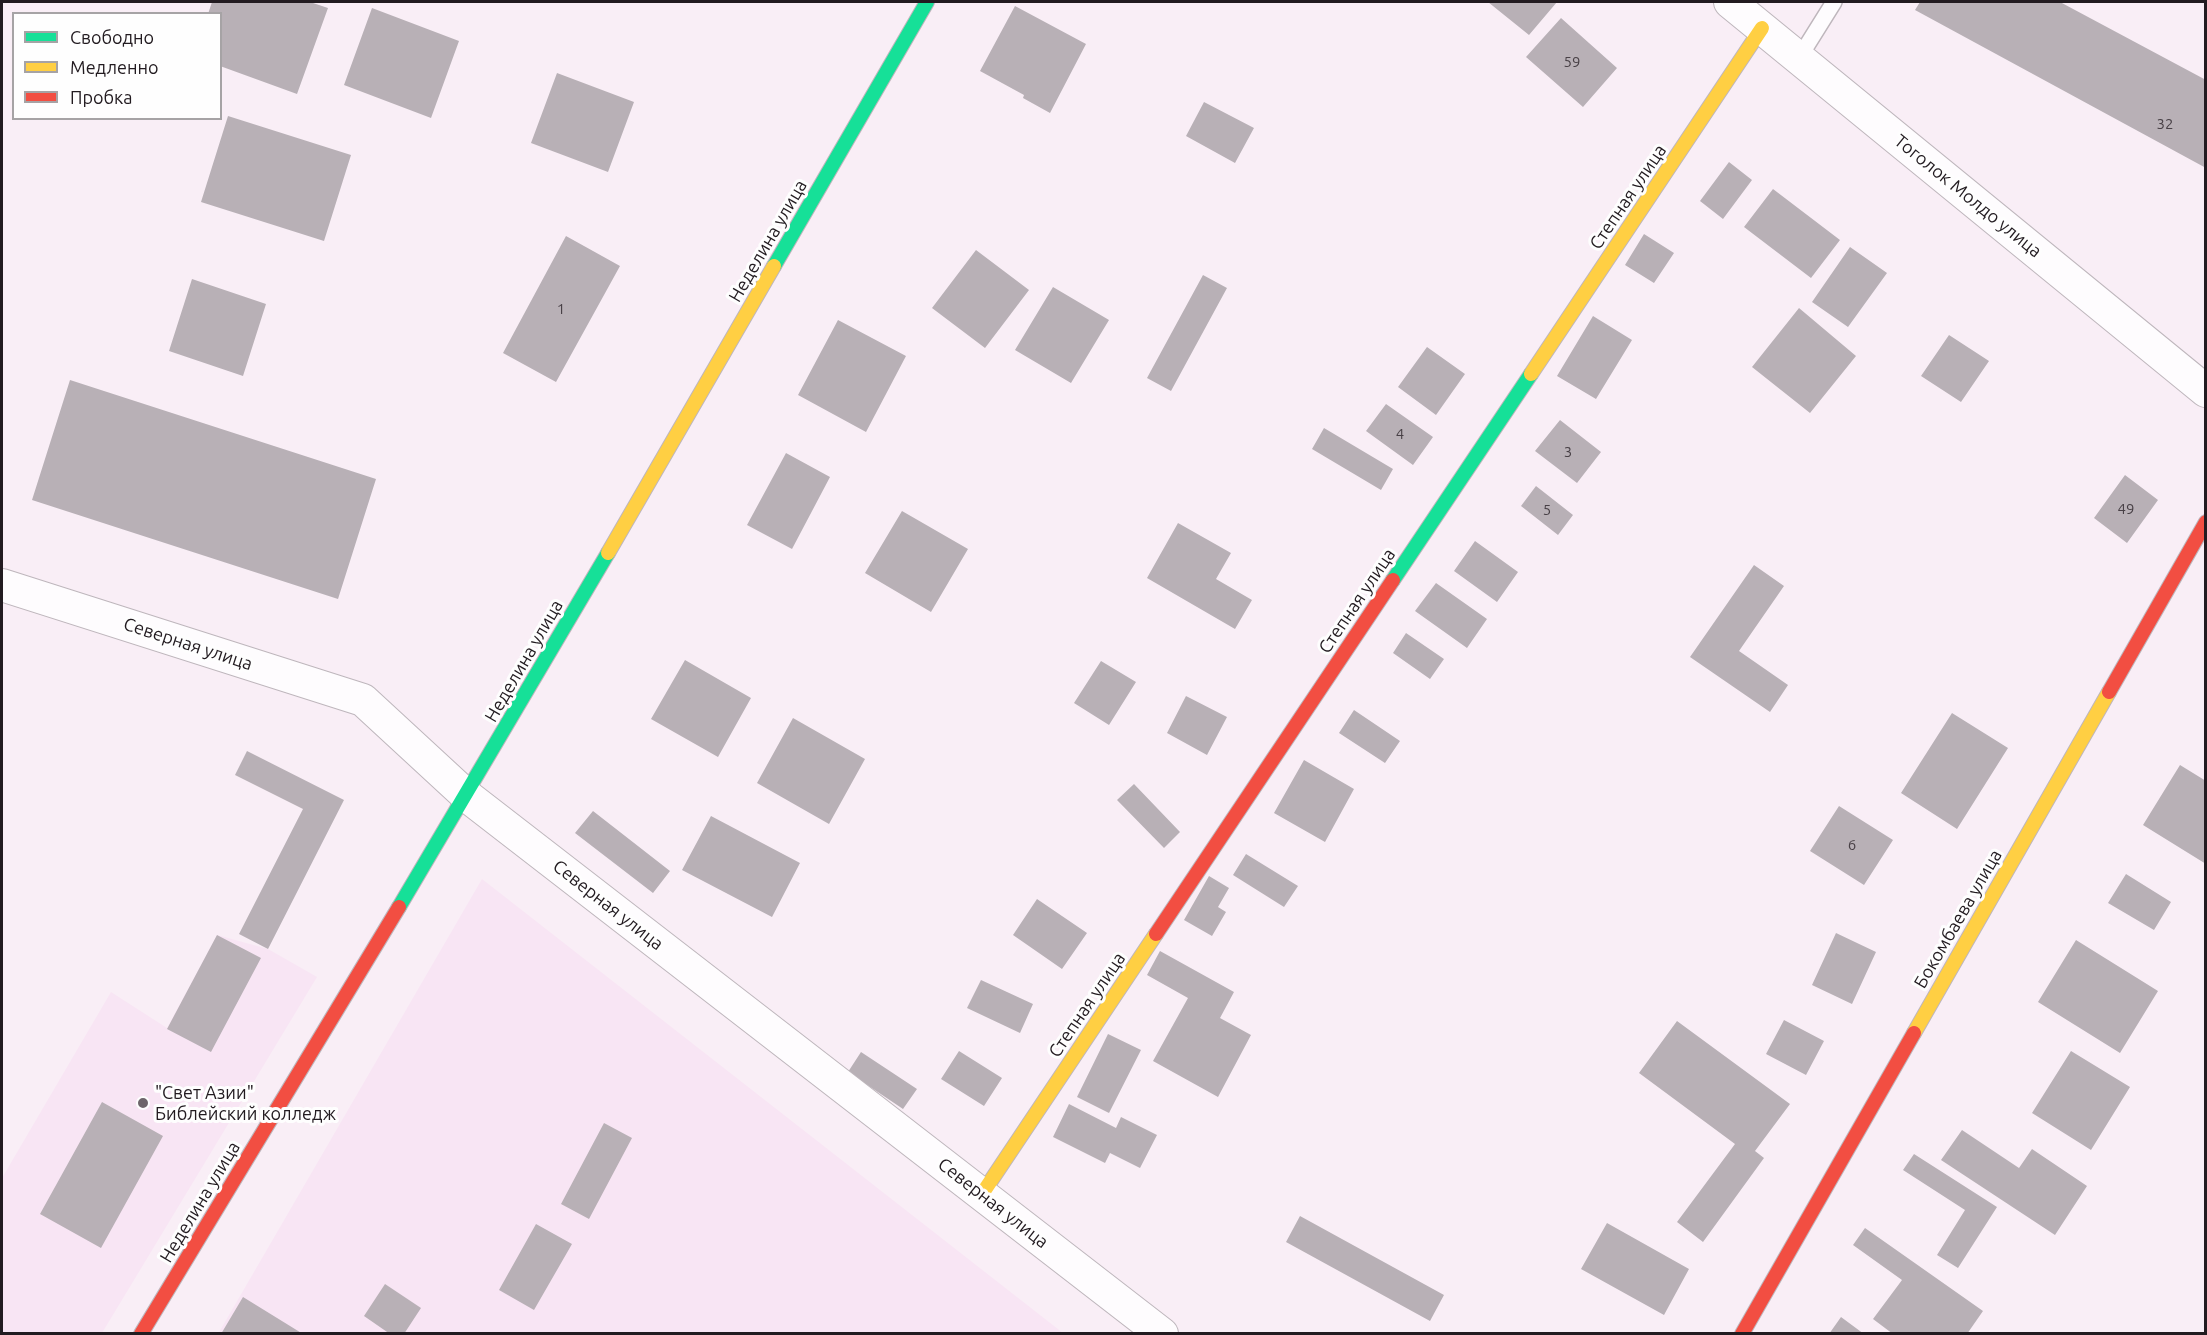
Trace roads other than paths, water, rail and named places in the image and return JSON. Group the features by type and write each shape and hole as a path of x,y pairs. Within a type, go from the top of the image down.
{"street":[{"name":"Неделина улица","path":"141,1334 466,796 927,2"},
{"name":"Тоголок Молдо улица","path":"1730,2 2205,391"},
{"name":"Степная улица","path":"982,1194 1762,28"},
{"name":"Бокомбаева улица","path":"1742,1334 2205,522"},
{"name":"Северная улица","path":"2,585 363,700 466,796 1162,1334"}],"lane":[{"path":"1799,58 1833,2"}],"place":[{"name":"\"Свет Азии\" Библейский колледж","path":"143,1103"}]}
